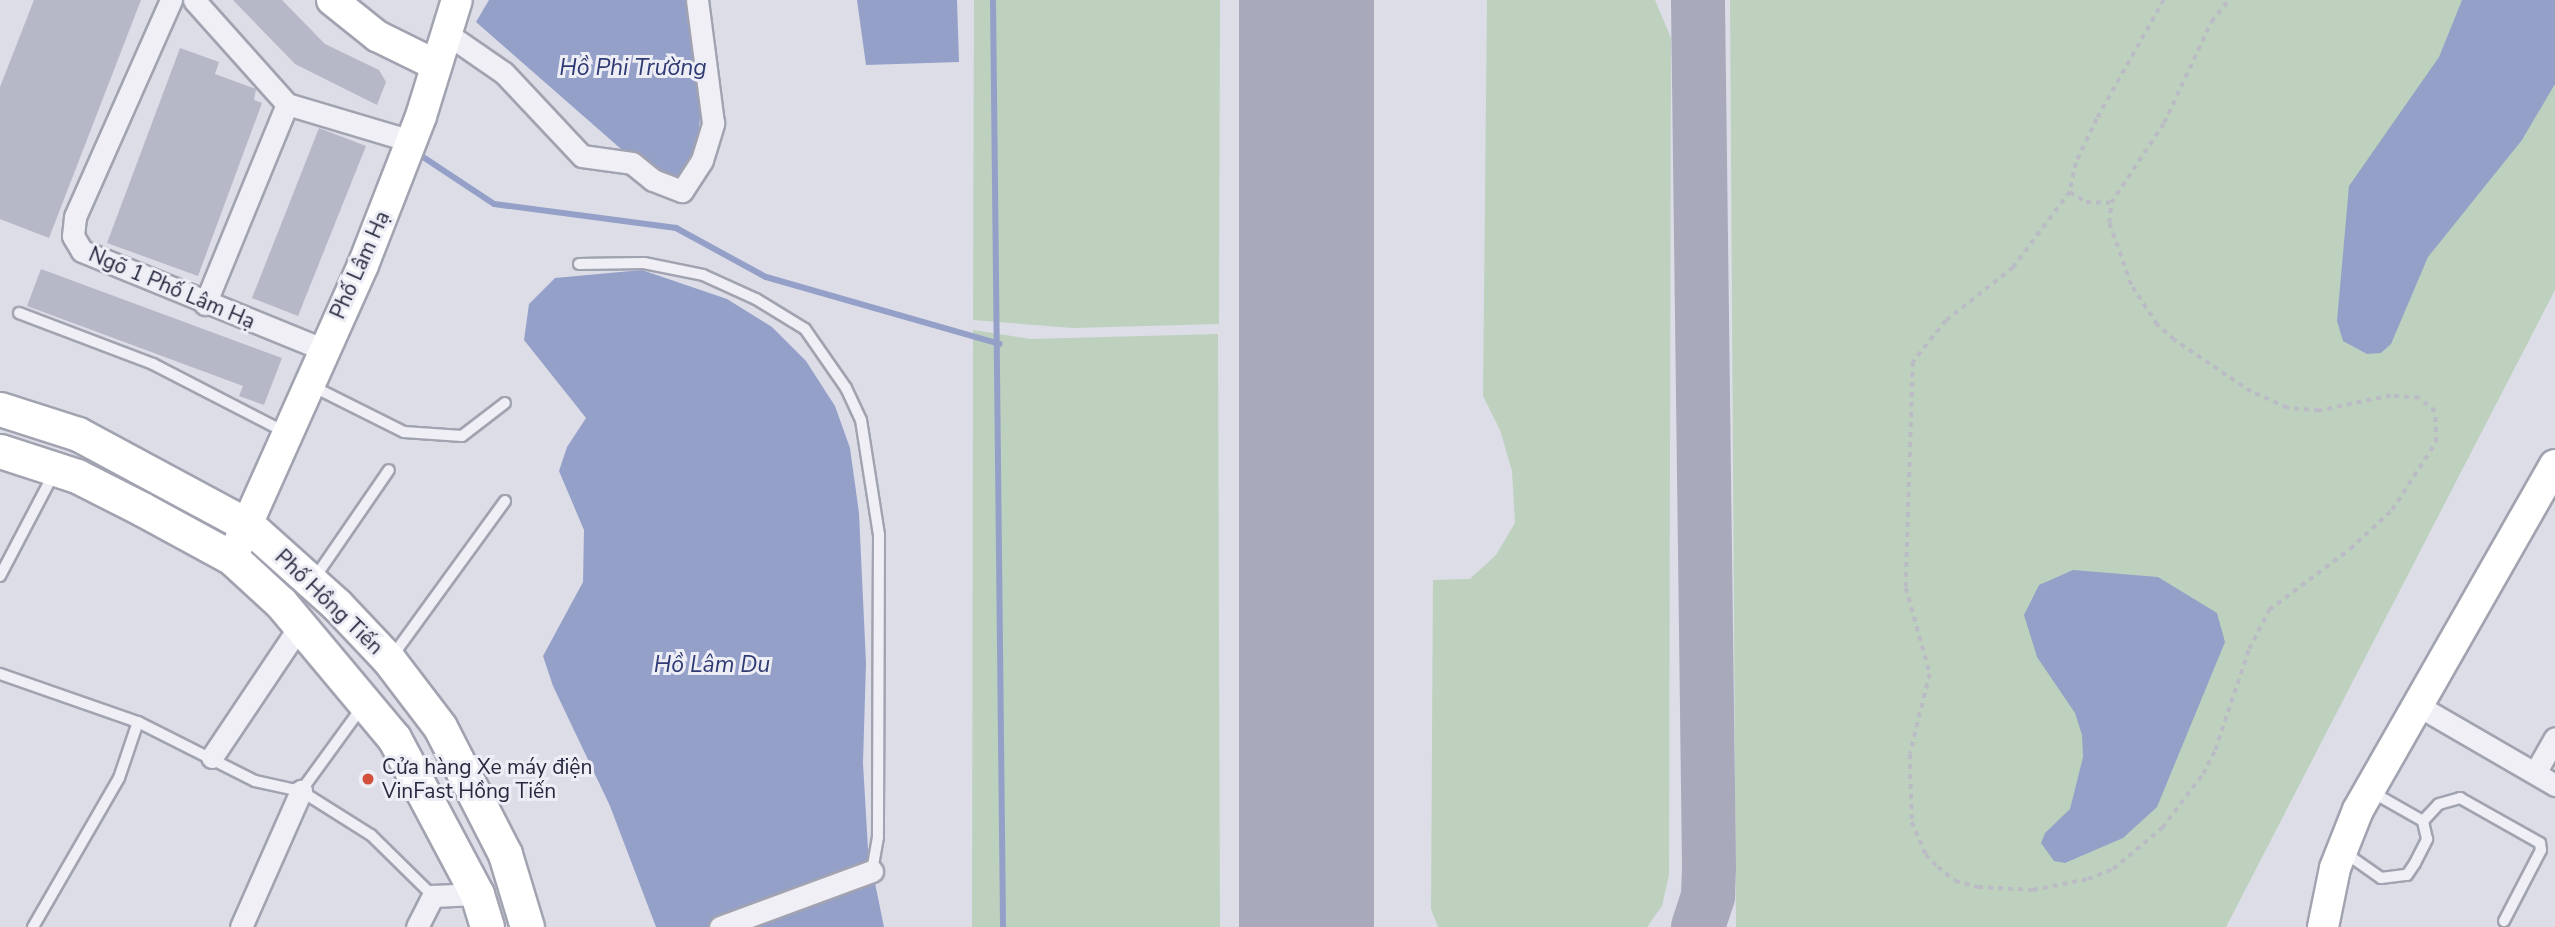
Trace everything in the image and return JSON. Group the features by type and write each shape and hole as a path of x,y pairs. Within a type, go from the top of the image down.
{"main road":[{"name":"Phố Hồng Tiến","path":"0,409 78,435 249,526 313,581 389,660 440,727 505,855 527,927"},
{"name":"Phố Hồng Tiến","path":"0,451 77,476 232,558 301,624 394,738 477,894 487,927"}],"street":[{"name":"Ngõ 1 Phố Lâm Hạ","path":"171,0 75,217 73,236 82,251 205,304 322,349"},
{"path":"194,0 287,104 411,141"},
{"path":"332,0 377,36 436,65"},
{"name":"Phố Lâm Hạ","path":"232,558 249,526 322,349 363,265 411,141 457,0"},
{"path":"446,33 504,73 582,156 632,163 653,180 682,191 702,160 713,123 697,0"},
{"path":"205,304 287,104"},
{"path":"2323,927 2342,851 2369,790 2555,465"},
{"path":"212,757 301,624"},
{"path":"2417,705 2555,785"},
{"path":"2535,774 2555,738"},
{"path":"241,927 301,790"},
{"path":"720,927 872,872"},
{"path":"417,927 433,895 477,894"}],"lane":[{"path":"579,264 644,263 703,275 756,299 805,329 846,388 861,420 879,535 878,837 872,872"},
{"path":"19,313 153,364 287,433"},
{"path":"308,384 404,432 463,436 505,403"},
{"path":"0,576 56,470"},
{"path":"313,581 389,470"},
{"path":"389,660 505,501"},
{"path":"0,674 138,722 256,781 301,790 371,835 433,895"},
{"path":"301,790 366,702"},
{"path":"33,927 118,778 138,722"},
{"path":"2342,851 2381,878 2407,875 2427,839 2423,821 2369,790"},
{"path":"2423,821 2439,804 2460,798 2540,842 2541,849 2504,920"}],"path":[{"path":"2164,0 2097,119 2076,163 2070,192 2013,268 1958,310 1921,347 1910,383 1906,588 1930,674 1910,754 1912,822 1926,855 1938,867 1955,881 1978,887 2033,890 2088,879 2113,869 2162,828 2203,774 2215,750 2249,649 2269,610 2350,549 2392,510 2427,461 2437,433 2435,412 2420,398 2391,396 2319,411 2287,408 2251,392 2192,354 2157,325 2131,285 2109,223 2110,203 2164,123 2211,22 2229,0"},
{"path":"2070,192 2086,202 2110,203"}],"green space":[{"path":"974,0 1220,0 1219,324 1073,328 973,320"},
{"path":"1487,0 1655,0 1671,38 1669,875 1662,906 1647,927 1438,927 1431,909 1433,580 1470,579 1496,555 1515,523 1512,471 1500,430 1483,396"},
{"path":"1730,0 2555,0 2555,290 2226,927 1736,927"},
{"path":"973,330 1030,339 1218,334 1220,927 972,927"}],"water":[{"name":"Hồ Phi Trường","path":"489,0 695,0 702,91 697,156 682,183 653,177 476,22"},
{"path":"857,0 957,0 959,62 866,65"},
{"path":"2462,0 2555,0 2555,84 2522,140 2428,257 2391,344 2381,353 2367,354 2343,341 2337,321 2349,186 2439,57"},
{"name":"Hồ Lâm Du","path":"642,270 727,299 772,327 806,361 835,406 850,448 859,513 866,663 863,763 868,849 884,927 656,927 610,806 553,686 543,656 583,582 584,530 559,471 567,447 586,418 524,340 529,304 555,278"},
{"path":"2073,570 2158,577 2217,613 2225,642 2157,807 2123,838 2065,863 2054,861 2041,843 2045,833 2070,809 2083,757 2082,735 2075,713 2037,657 2024,615 2039,585"}],"building":[{"path":"34,0 141,0 49,238 0,219 0,87"},
{"path":"233,0 282,0 325,44 379,70 386,82 377,105 295,64"},
{"path":"180,48 219,62 215,74 256,89 254,100 262,103 198,276 107,243"},
{"path":"319,128 366,146 298,316 252,298"},
{"path":"41,269 282,358 264,405 239,396 243,386 27,306"}],"waterway":[{"path":"993,0 1003,927"},
{"path":"417,153 494,204 676,228 766,277 1000,344"}],"taxiway":[{"path":"1698,0 1709,866 1708,896 1698,927"},
{"path":"1306,851 1340,927"}],"runway":[{"path":"1306,0 1306,927"}],"place":[{"name":"Cửa hàng Xe máy điện VinFast Hồng Tiến","path":"368,779"}]}
